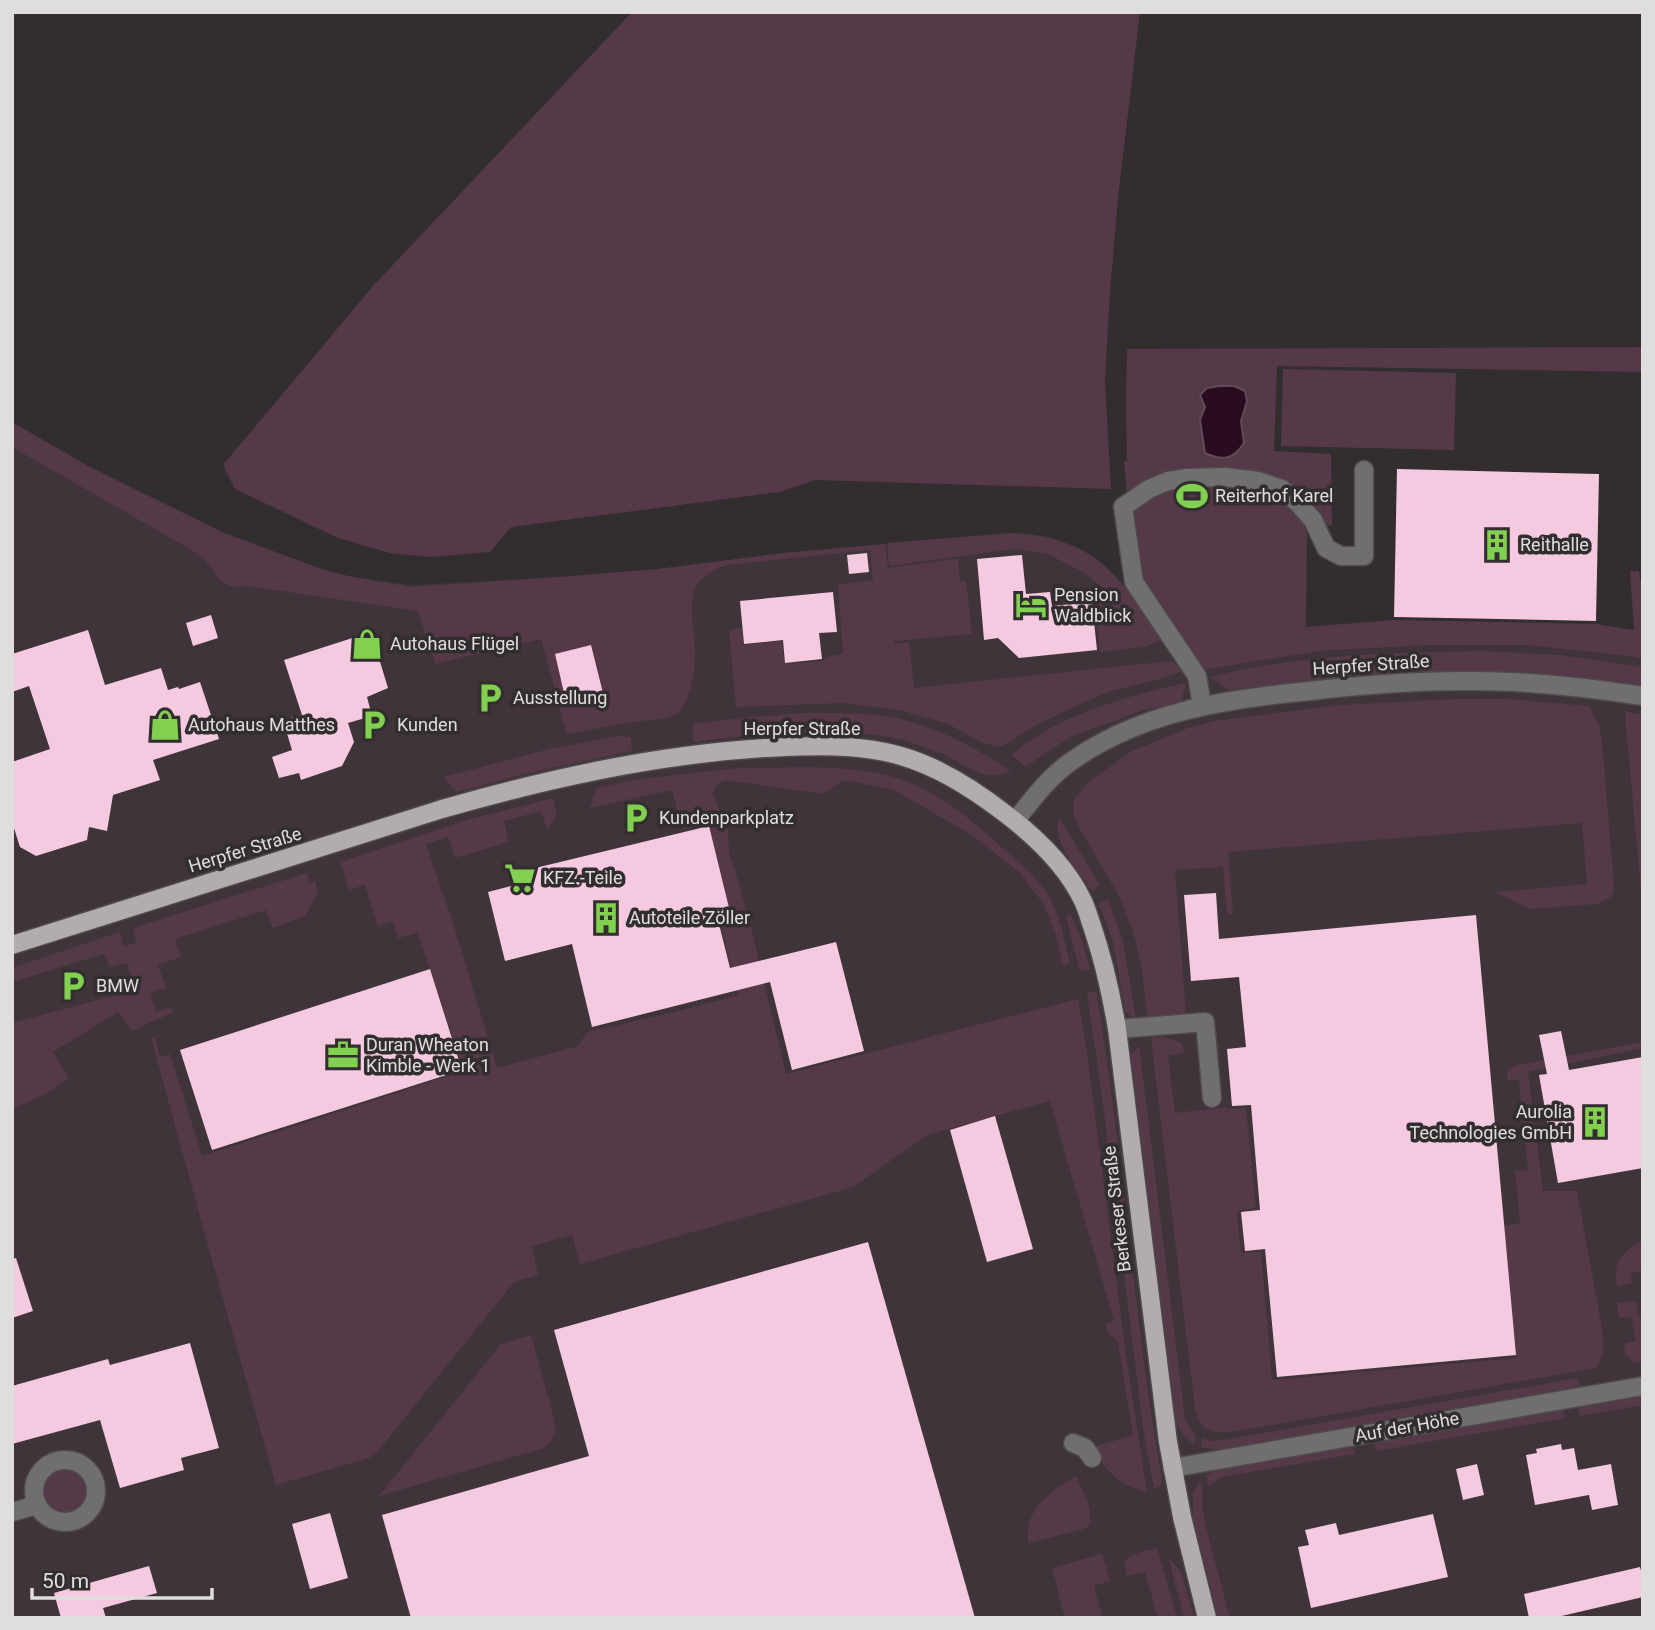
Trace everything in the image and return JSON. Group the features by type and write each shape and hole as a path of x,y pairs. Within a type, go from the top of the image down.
{"main road":[{"name":"Herpfer Straße","path":"12,945 506,790 611,767 722,751 831,746 900,755 930,766 977,792 1015,821"},
{"name":"Berkeser Straße","path":"1015,821 1055,859 1083,901 1111,987 1172,1468 1207,1618"}],"street":[{"path":"1202,705 1197,676 1134,582 1123,507 1149,489 1168,481 1225,477 1258,481 1282,489 1299,504 1313,520 1326,548 1341,556 1364,556 1364,470"},
{"name":"Herpfer Straße","path":"1015,821 1042,785 1094,746 1150,721 1202,705 1354,686 1464,681 1561,686 1643,696"},
{"path":"1117,1029 1205,1022 1212,1098"},
{"name":"Auf der Höhe","path":"1172,1468 1643,1386"},
{"path":"1073,1443 1085,1448 1092,1458"},
{"path":"12,1512 37,1505"}],"shaded area":[{"path":"632,12 1140,12 1110,292 1105,380 1111,489 815,480 780,492 511,527 490,552 429,557 390,553 338,538 235,489 223,465 373,286"},
{"path":"1643,347 1643,372 1277,366 1274,451 1331,454 1332,525 1307,527 1306,627 1393,620 1596,624 1634,630 1630,571 1639,571 1643,595 1643,659 1524,645 1430,645 1320,651 1204,670 1143,580 1132,538 1124,461 1127,461 1127,349"},
{"path":"1283,369 1456,373 1454,450 1281,446"},
{"path":"1234,386 1245,391 1247,401 1241,421 1244,443 1236,453 1222,458 1205,453 1200,420 1205,407 1200,395 1207,388"},
{"path":"12,422 88,466 224,533 324,570 348,576 410,585 559,577 658,569 783,553 1012,533 1046,536 1080,549 1097,559 1129,591 1143,580 1204,670 1320,651 1430,645 1523,645 1643,659 1643,1618 12,1618"},
{"path":"12,422 88,466 224,533 324,570 348,576 411,587 658,569 783,553 885,544 888,568 958,559 960,582 966,581 972,634 894,641 895,644 909,642 914,688 1171,661 1181,672 1111,691 1036,725 998,747 983,743 948,724 899,710 842,703 736,707 729,630 742,628 743,645 782,641 785,664 823,661 830,656 843,654 838,585 873,580 870,550 727,565 711,572 701,580 692,601 695,654 693,678 681,710 665,718 567,734 541,639 435,664 418,611 248,586 233,587 221,581 206,561 195,552 12,447"},
{"path":"1012,533 1041,536 1065,543 1102,564 1118,579 1162,640 1144,647 1100,652 1094,599 1102,591 1102,587 1083,572 1048,554 1014,549 889,566 887,543"},
{"path":"1483,651 1560,655 1643,667 1643,686 1553,674 1465,671 1363,677 1228,690 1210,677 1311,659"},
{"path":"1186,683 1181,702 1144,710 1072,736 1025,767 1012,755 1050,728 1094,708"},
{"path":"1507,699 1589,706 1599,725 1602,741 1614,893 1597,904 1530,909 1495,892 1587,884 1582,823 1228,852 1233,914 1227,914 1223,867 1175,870 1186,1014 1148,1019 1141,963 1132,928 1118,894 1074,816 1074,800 1087,783 1132,751 1188,728 1215,721 1340,705"},
{"path":"1625,711 1643,715 1643,913 1626,726"},
{"path":"803,713 869,714 906,720 954,738 1011,771 994,775 978,772 907,741 859,733 797,732 693,742 693,724"},
{"path":"618,736 631,737 632,751 528,773 456,792 444,777 549,749"},
{"path":"737,768 849,769 903,780 951,805 1023,866 1047,893 1058,918 1070,963 1063,966 1055,932 1043,903 1020,873 972,835 894,790 843,780 824,794 724,780 715,786 713,794 728,830 729,853 751,928 786,1074 1078,999 1147,1492 1129,1486 1114,1476 1094,1447 1133,1435 1118,1343 1109,1335 1105,1324 1114,1321 1050,1101 927,1135 853,1187 580,1264 572,1235 532,1246 538,1275 517,1281 511,1286 378,1451 369,1458 276,1485 151,1038 155,1037 160,1057 170,1054 202,1156 464,1071 418,933 398,938 393,921 378,926 365,885 349,890 340,862 470,819 553,798 557,815 547,830 541,811 504,821 509,842 455,858 448,837 426,844 497,1068 578,1046 587,1032 738,995 696,826 682,829 672,790 590,808 596,788 633,780"},
{"path":"1059,817 1100,885 1092,891 1062,847"},
{"path":"307,873 310,882 315,881 318,892 305,916 273,928 266,910 175,939 181,957 158,965 166,988 150,993 156,1012 172,1007 173,1012 132,1031 118,1012 53,1052 69,1078 46,1094 12,1109 12,1023 135,990 127,963 110,967 104,954 12,982 12,968 120,932 124,946 136,943 133,928"},
{"path":"1108,899 1123,941 1136,1019 1125,1011 1113,942 1099,903"},
{"path":"1070,913 1081,937 1090,969 1080,971 1066,917"},
{"path":"1096,991 1144,1361 1163,1484 1154,1489 1144,1434 1087,993"},
{"path":"1161,1037 1182,1044 1184,1053 1168,1056 1175,1113 1227,1107 1246,1108 1256,1208 1237,1211 1241,1253 1261,1252 1272,1380 1516,1358 1503,1226 1520,1223 1515,1171 1528,1170 1519,1080 1508,1080 1507,1072 1518,1065 1643,1042 1643,1048 1528,1072 1543,1191 1577,1191 1603,1334 1603,1354 1596,1368 1237,1431 1215,1432 1205,1428 1195,1409 1151,1038"},
{"path":"1139,1045 1185,1418 1196,1436 1194,1445 1184,1437 1176,1421 1131,1056"},
{"path":"1643,1242 1643,1271 1631,1273 1632,1283 1617,1286 1616,1271 1619,1260"},
{"path":"1636,1301 1639,1317 1643,1317 1643,1361 1634,1363 1625,1354 1624,1344 1636,1341 1631,1317 1619,1318 1617,1303"},
{"path":"531,1335 556,1426 546,1446 379,1496 501,1344"},
{"path":"1578,1378 1580,1386 1221,1450 1201,1447 1202,1438 1211,1441 1224,1440"},
{"path":"1643,1396 1643,1405 1580,1416 1578,1408"},
{"path":"1563,1410 1565,1418 1376,1451 1374,1442"},
{"path":"1353,1446 1355,1454 1221,1477 1209,1487 1206,1475 1214,1471"},
{"path":"65,1469 80,1476 87,1491 80,1506 65,1513 50,1506 43,1491 50,1476"},
{"path":"1076,1476 1089,1506 1089,1526 1029,1543 1030,1521 1040,1503"},
{"path":"1200,1479 1205,1524 1230,1618 1218,1618 1193,1516 1193,1493"},
{"path":"1157,1548 1177,1618 1158,1618 1145,1572 1127,1576 1125,1565 1129,1557"},
{"path":"1102,1554 1110,1581 1094,1586 1102,1618 1065,1618 1052,1568"},
{"path":"1168,1556 1182,1574 1194,1618 1184,1618"}],"building":[{"name":"Reithalle","path":"1397,469 1599,474 1596,621 1394,617"},
{"path":"867,553 869,572 849,574 847,555"},
{"path":"1022,555 1026,594 1050,592 1052,606 1092,602 1097,650 1019,658 998,638 984,640 977,559"},
{"path":"833,592 837,632 819,633 822,659 785,663 783,640 744,644 740,601"},
{"path":"211,615 218,638 193,646 186,623"},
{"path":"88,630 105,685 161,668 168,690 200,682 219,739 153,760 160,780 113,795 107,831 89,827 87,840 36,856 20,847 12,822 12,762 50,749 29,686 12,692 12,654"},
{"path":"371,632 388,688 367,697 372,716 348,723 354,742 342,766 301,780 299,773 279,778 272,757 292,750 283,720 302,715 284,660"},
{"path":"591,645 604,697 567,706 555,654"},
{"name":"Autoteile Zöller","path":"709,826 732,920 719,924 730,968 836,942 864,1051 792,1070 770,982 592,1027 572,944 505,961 488,892 530,881 527,870"},
{"path":"1216,893 1219,939 1476,915 1516,1355 1277,1377 1265,1249 1245,1251 1241,1212 1260,1210 1251,1105 1232,1106 1227,1049 1246,1047 1239,977 1191,981 1184,895"},
{"path":"430,969 462,1070 212,1150 180,1050"},
{"name":"Aurolia Technologies GmbH","path":"1561,1031 1569,1070 1643,1057 1643,1168 1558,1183 1539,1075 1547,1074 1539,1035"},
{"path":"995,1116 1033,1249 987,1262 950,1130"},
{"path":"868,1242 975,1618 411,1618 382,1515 589,1456 554,1330"},
{"path":"16,1258 33,1311 12,1318 12,1259"},
{"path":"190,1343 219,1448 181,1458 184,1470 120,1488 100,1420 12,1444 12,1386 108,1359 110,1365"},
{"path":"1561,1444 1562,1450 1574,1448 1578,1470 1611,1464 1618,1505 1592,1510 1589,1495 1535,1505 1526,1455 1537,1453 1536,1449"},
{"path":"1477,1464 1484,1495 1463,1500 1456,1469"},
{"path":"330,1513 348,1578 310,1589 292,1524"},
{"path":"1433,1514 1448,1577 1311,1608 1298,1547 1309,1545 1305,1530 1336,1523 1339,1535"},
{"path":"149,1566 157,1593 103,1608 106,1618 61,1618 54,1593"},
{"path":"1640,1567 1643,1597 1553,1618 1529,1618 1524,1594"}],"place":[{"name":"Reiterhof Karel","path":"1192,496"},
{"name":"Reithalle","path":"1497,545"},
{"name":"Pension Waldblick","path":"1031,605"},
{"name":"Autohaus Flügel","path":"367,644"},
{"name":"Ausstellung","path":"490,698"},
{"name":"Autohaus Matthes","path":"165,725"},
{"name":"Kunden","path":"374,725"},
{"name":"Kundenparkplatz","path":"636,818"},
{"name":"KFZ.-Teile","path":"520,878"},
{"name":"Autoteile Zöller","path":"606,918"},
{"name":"BMW","path":"73,986"},
{"name":"Duran Wheaton Kimble - Werk 1","path":"343,1055"},
{"name":"Aurolia Technologies GmbH","path":"1595,1122"}]}
